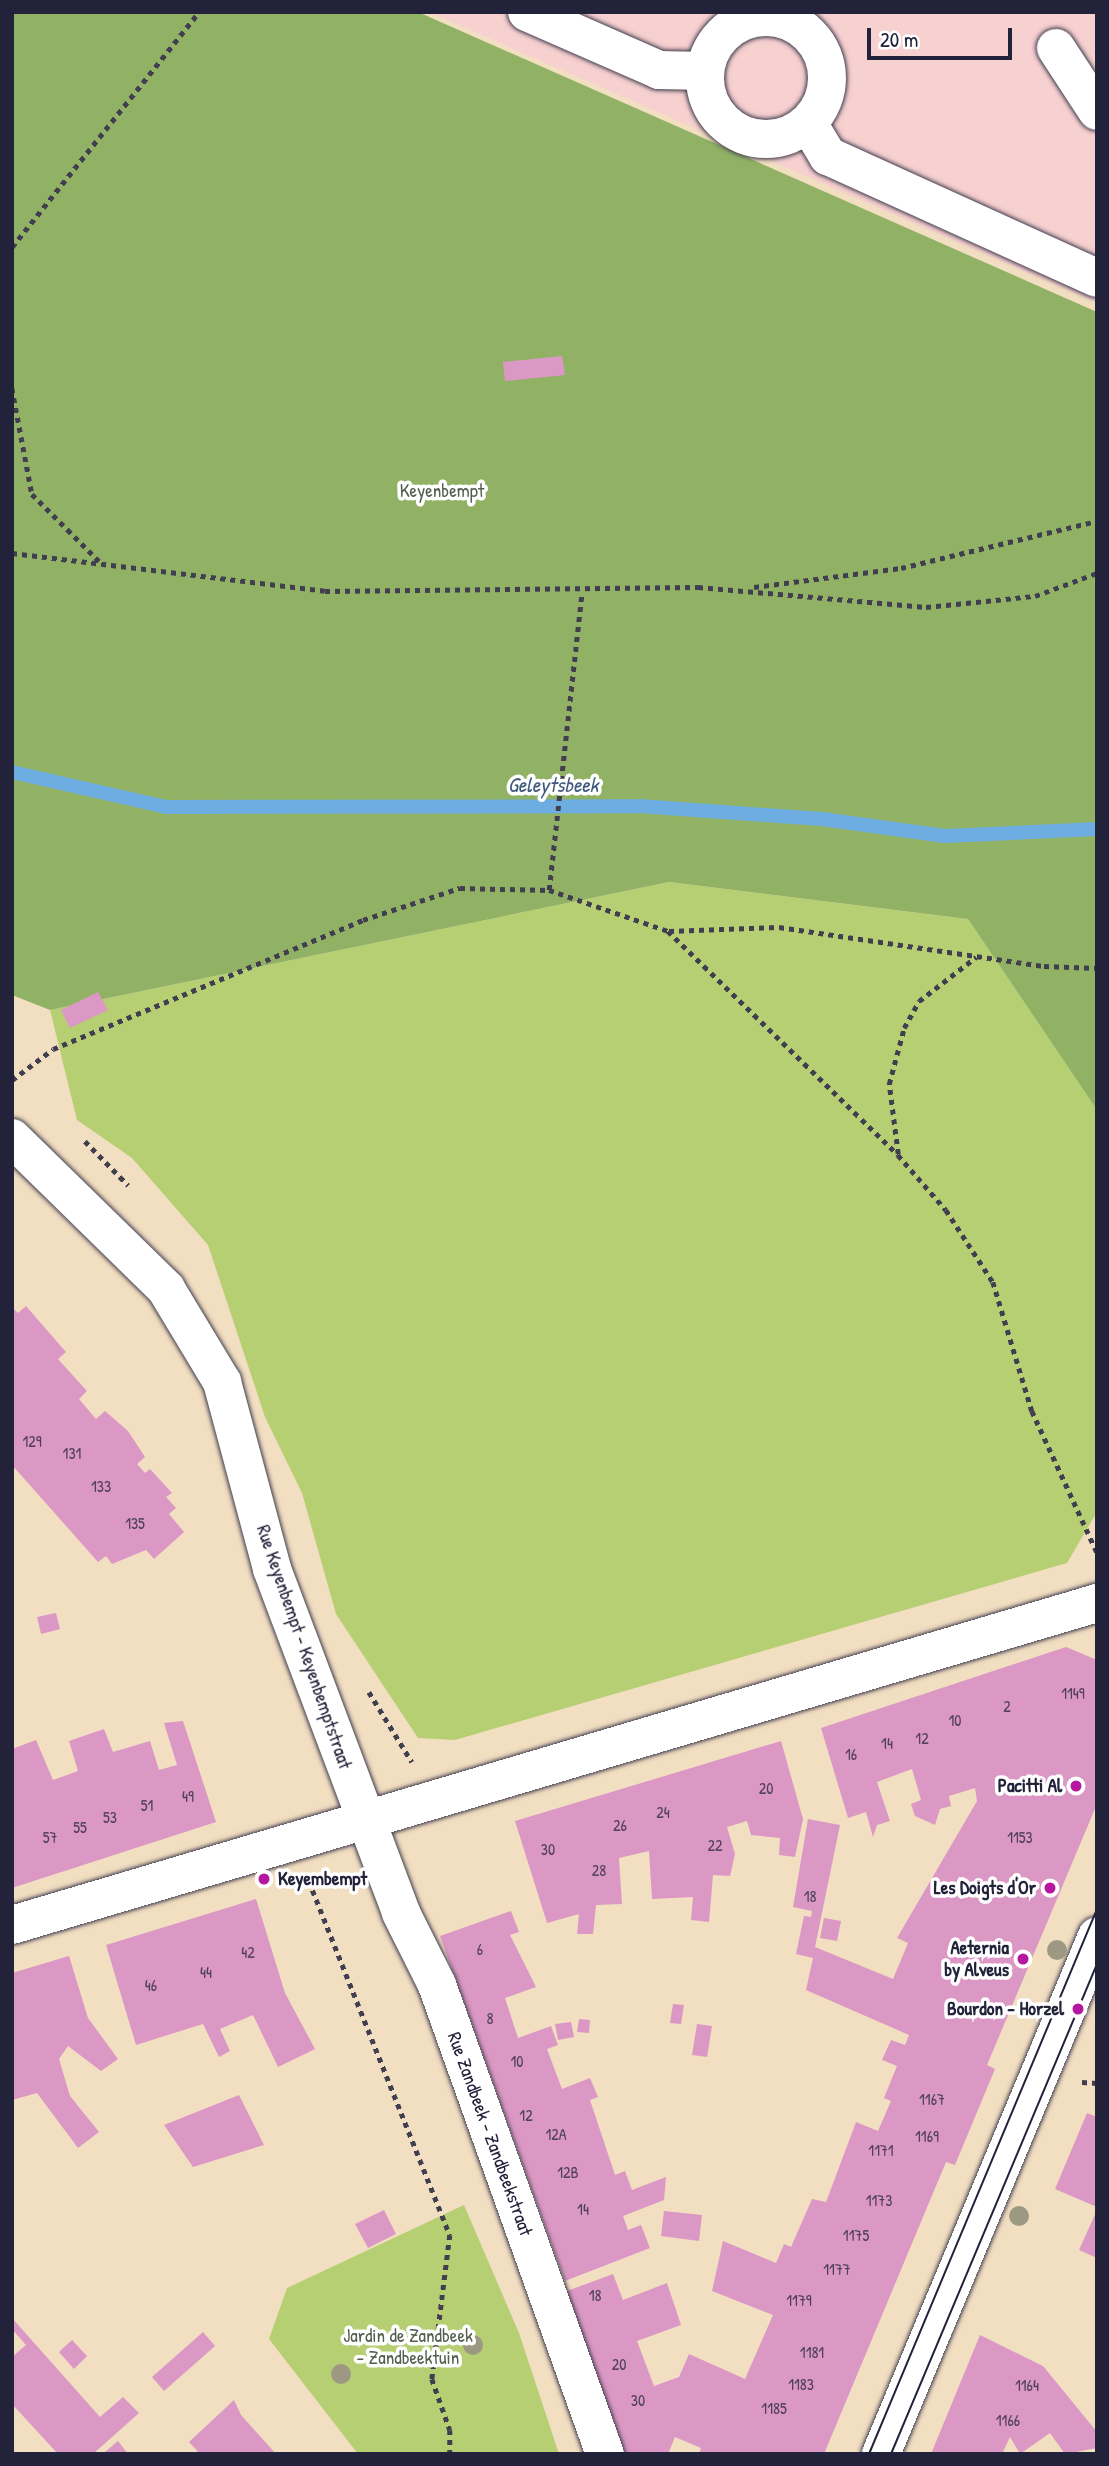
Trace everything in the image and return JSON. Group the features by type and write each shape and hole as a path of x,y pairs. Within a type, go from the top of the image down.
{"main road":[{"path":"527,12 659,70 705,71"},
{"path":"781,15 799,26 825,60 827,86 808,123 777,139 743,136 712,108 705,71 710,52 740,22 781,15"},
{"path":"1056,48 1097,111"},
{"path":"808,123 828,156 1097,278"},
{"name":"Rue Keyenbempt - Keyenbemptstraat","path":"12,1138 166,1289 222,1382 272,1569 366,1818"},
{"path":"12,1924 1097,1603"},
{"name":"Rue Zandbeek - Zandbeekstraat","path":"366,1818 436,1985 605,2454"},
{"path":"881,2454 1097,1936"}],"path":[{"path":"12,247 199,12"},
{"path":"12,388 32,494 100,563"},
{"path":"12,553 325,591 582,593 739,589 901,568 1097,521"},
{"path":"739,589 926,607 1035,596 1097,573"},
{"path":"549,890 550,861 582,593"},
{"path":"12,1080 53,1049 363,920 460,888 549,890 668,931 779,927 976,957 1097,968"},
{"path":"668,931 898,1155 993,1282 1032,1411 1097,1552"},
{"path":"898,1155 888,1084 904,1028 919,1001 976,957"},
{"path":"306,1874 450,2235 448,2292 432,2379 450,2430 450,2454"}],"shaded area":[{"path":"429,12 1097,12 1097,303"}],"green space":[{"name":"Keyenbempt","path":"12,12 418,12 1097,312 1097,1110 968,919 669,882 50,1010 12,995"},
{"path":"669,882 968,919 1097,1110 1097,1512 1067,1563 455,1740 418,1738 336,1614 302,1493 265,1417 208,1245 132,1158 77,1120 50,1010"},
{"name":"Jardin de Zandbeek - Zandbeektuin","path":"464,2205 519,2333 559,2454 358,2454 269,2339 287,2288"}],"building":[{"path":"562,356 565,375 505,381 503,362"},
{"path":"98,992 108,1010 70,1028 61,1010"},
{"path":"26,1306 66,1352 58,1359 87,1391 79,1399 96,1419 105,1411 128,1431 145,1457 137,1464 145,1473 150,1469 172,1493 166,1497 176,1508 169,1514 184,1532 154,1559 146,1550 112,1564 106,1556 98,1562 12,1465 12,1307 18,1313"},
{"path":"56,1613 60,1629 41,1634 37,1617"},
{"path":"1066,1647 1097,1660 1097,1804 987,2065 995,2069 955,2165 946,2162 824,2454 699,2454 701,2448 675,2437 668,2454 623,2454 567,2291 613,2274 623,2300 667,2283 681,2325 637,2341 654,2386 679,2377 689,2354 745,2379 773,2315 712,2291 723,2241 776,2263 784,2244 791,2247 812,2199 826,2202 856,2122 878,2131 891,2101 884,2098 897,2066 882,2060 891,2040 905,2045 909,2035 806,1990 813,1958 796,1954 804,1916 811,1917 812,1911 793,1907 808,1819 840,1825 815,1947 893,1979 908,1943 897,1938 977,1801 975,1788 949,1796 951,1806 940,1809 935,1825 915,1816 911,1804 921,1800 912,1769 877,1782 890,1821 877,1825 873,1837 866,1812 848,1818 821,1728"},
{"path":"183,1721 216,1822 12,1888 12,1749 36,1740 53,1780 78,1771 69,1741 104,1729 113,1752 150,1741 159,1770 177,1765 164,1723"},
{"path":"781,1741 803,1819 795,1857 779,1855 780,1838 751,1835 747,1821 727,1827 735,1854 730,1876 713,1875 709,1922 691,1920 693,1897 652,1899 649,1851 619,1858 622,1904 596,1905 593,1934 577,1934 579,1914 547,1923 515,1821"},
{"path":"256,1899 285,1993 315,2049 278,2067 253,2015 220,2029 230,2051 219,2057 203,2024 136,2045 106,1945"},
{"path":"511,1911 519,1932 510,1935 536,1987 505,1998 518,2038 551,2026 558,2045 547,2049 562,2089 590,2078 598,2097 590,2100 615,2175 625,2171 632,2190 666,2177 664,2200 623,2216 628,2230 641,2225 650,2248 565,2281 440,1936"},
{"path":"824,1918 841,1921 837,1941 820,1938"},
{"path":"69,1956 88,2018 118,2059 101,2071 68,2046 59,2059 70,2096 99,2132 78,2148 37,2093 12,2100 12,1973"},
{"path":"673,2004 684,2005 681,2024 670,2023"},
{"path":"579,2019 590,2020 589,2033 577,2032"},
{"path":"571,2022 574,2037 558,2040 555,2024"},
{"path":"697,2024 712,2026 707,2057 692,2055"},
{"path":"239,2095 264,2145 193,2167 164,2125"},
{"path":"1087,2113 1097,2117 1097,2207 1055,2189"},
{"path":"384,2210 396,2234 368,2248 355,2224"},
{"path":"1097,2210 1097,2258 1079,2250"},
{"path":"664,2211 702,2215 699,2241 661,2236"},
{"path":"12,2318 100,2417 123,2397 139,2413 93,2454 58,2454 12,2404 12,2357 26,2345 12,2329"},
{"path":"203,2332 215,2346 164,2391 152,2377"},
{"path":"980,2335 1043,2366 1097,2432 1097,2448 1065,2454 1050,2433 1020,2454 1010,2437 1002,2454 931,2454"},
{"path":"72,2340 87,2356 74,2369 59,2352"},
{"path":"234,2400 241,2415 276,2454 200,2454 189,2442"},
{"path":"118,2441 128,2454 105,2452"}],"waterway":[{"name":"Geleytsbeek","path":"12,772 166,807 639,806 822,819 945,836 1097,829"}],"tram line":[{"path":"869,2454 1097,1909"},
{"path":"891,2454 1097,1964"}],"place":[{"name":"Pacitti Al","path":"1076,1786"},
{"name":"Keyembempt","path":"264,1879"},
{"name":"Les Doigts d'Or","path":"1050,1888"},
{"name":"Aeternia by Alveus","path":"1023,1959"},
{"name":"Bourdon - Horzel","path":"1078,2009"}]}
